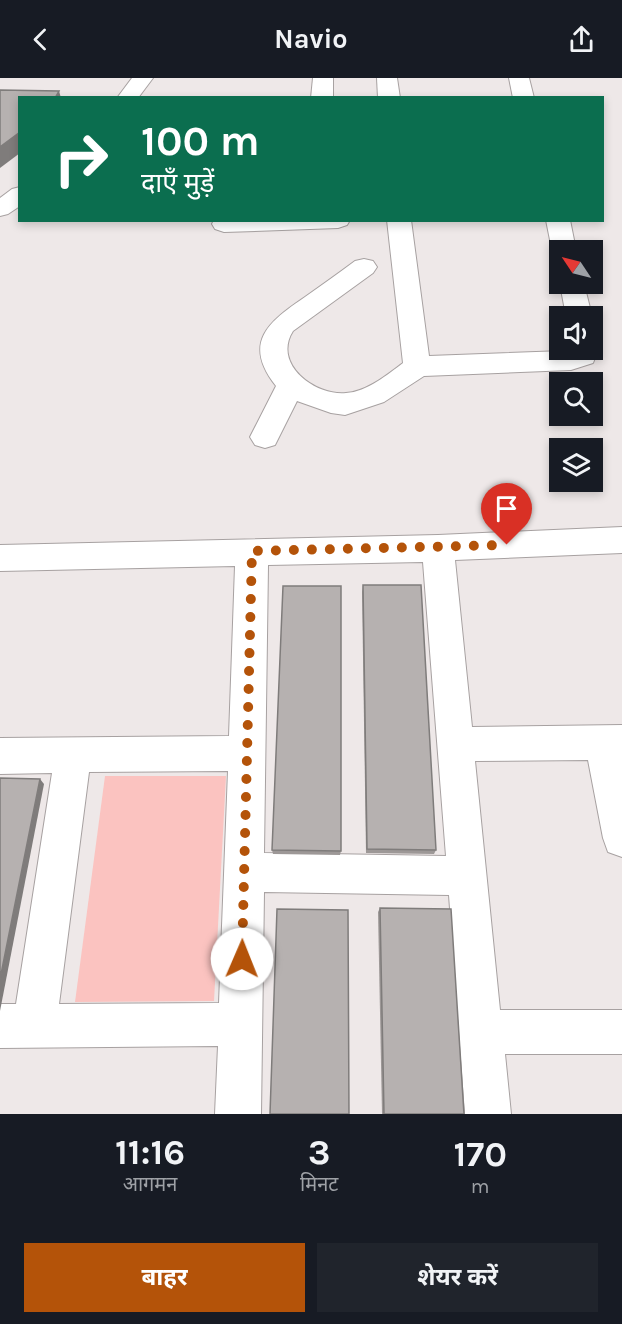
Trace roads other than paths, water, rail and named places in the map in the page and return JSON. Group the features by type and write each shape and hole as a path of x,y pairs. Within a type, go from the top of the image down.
{"street":[{"path":"128,96 142,78"},
{"path":"322,96 323,78"},
{"path":"387,78 389,96"},
{"path":"519,78 524,96"},
{"path":"0,209 18,196"},
{"path":"224,224 281,222"},
{"path":"399,222 417,366"},
{"path":"558,222 562,240"},
{"path":"364,267 282,326 273,342 274,361 290,386 322,402 346,404 372,395 399,382 417,366 571,360"},
{"path":"265,436 290,386"},
{"path":"0,558 438,548 622,540"},
{"path":"438,548 488,1114"},
{"path":"238,1114 252,551"},
{"path":"456,744 612,742 622,838"},
{"path":"0,756 247,753"},
{"path":"74,755 17,1026 240,1024"},
{"path":"244,872 467,876"},
{"path":"481,1032 622,1032"}]}
